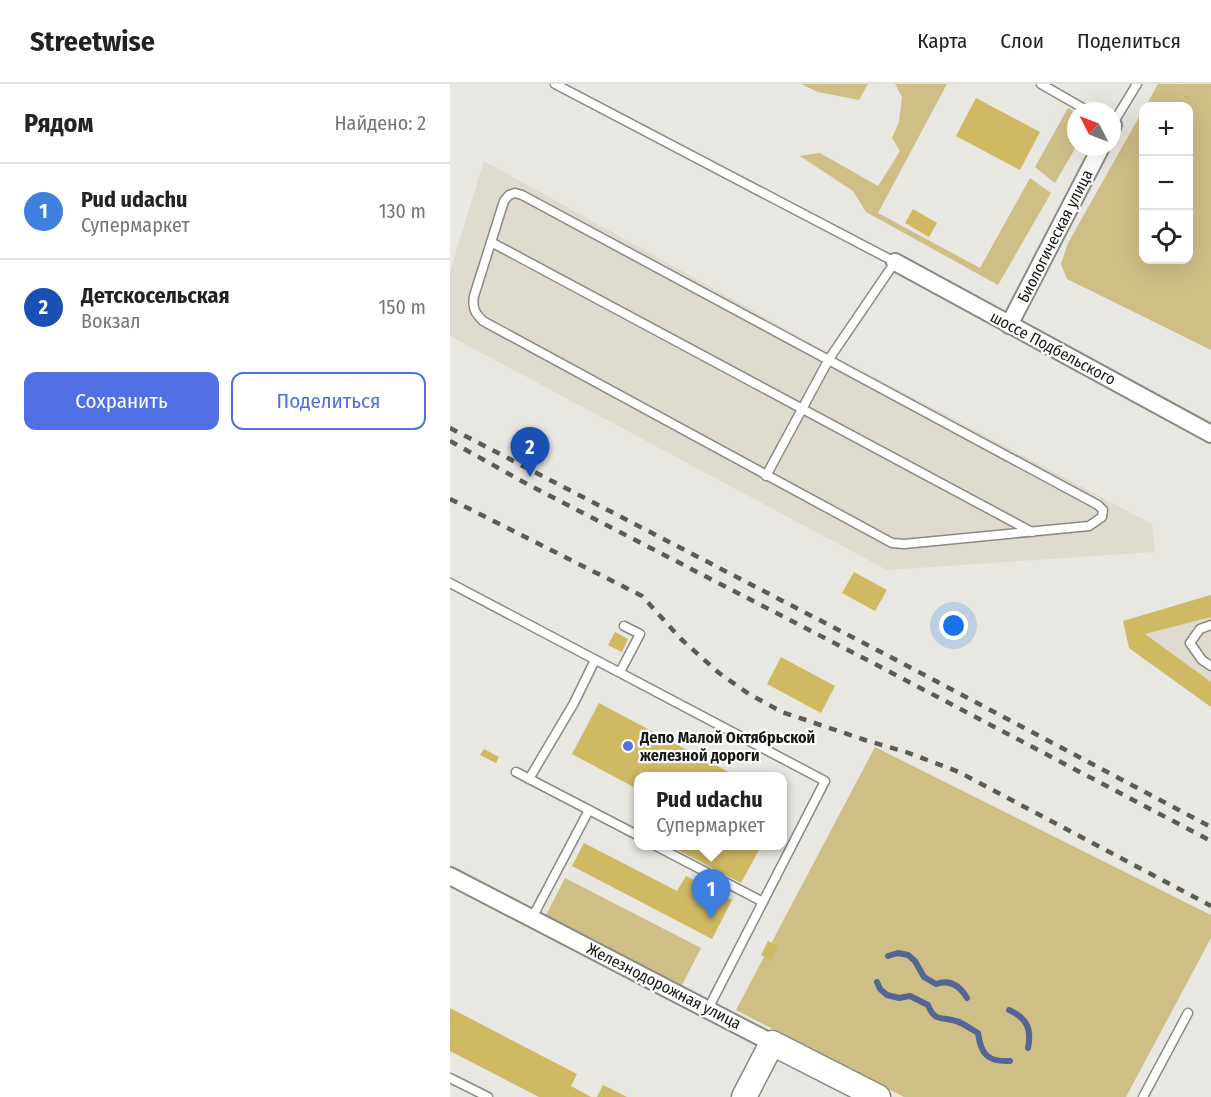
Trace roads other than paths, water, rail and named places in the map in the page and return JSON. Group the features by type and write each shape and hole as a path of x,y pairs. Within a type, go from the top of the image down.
{"street":[{"name":"Биологическая улица","path":"1009,325 1096,156"},
{"name":"шоссе Подбельского","path":"895,262 1211,434"},
{"name":"Железнодорожная улица","path":"450,876 878,1097"},
{"path":"744,1097 772,1042"}],"lane":[{"path":"555,84 895,262 829,359 766,476"},
{"path":"1041,84 1072,102"},
{"path":"1121,110 1137,84"},
{"path":"514,193 522,195 1098,505 1103,510 1102,517 1089,526 904,544 892,543 483,321 476,315 472,306 491,242 504,201 514,193"},
{"path":"491,242 1032,532"},
{"path":"450,583 825,781 708,1009"},
{"path":"1211,625 1200,629 1190,643 1202,660 1211,666"},
{"path":"620,672 639,634 624,626"},
{"path":"529,779 574,703 595,660"},
{"path":"516,772 634,834"},
{"path":"532,918 589,810"},
{"path":"664,850 763,902"},
{"path":"1143,1097 1188,1013"},
{"path":"450,1078 488,1097"}],"waterway":[{"path":"888,956 898,953 908,955 915,961 924,977 936,984 950,983 961,990 967,998"},
{"path":"877,982 880,989 887,995 899,998 910,996 928,1005 936,1017 967,1026 978,1033 981,1047 987,1056 996,1060 1010,1061"},
{"path":"1009,1010 1027,1025 1028,1048"}],"railway":[{"path":"450,428 1211,827"},
{"path":"450,441 527,484 1211,841"},
{"path":"450,499 642,596 681,639 719,673 749,694 782,712 906,752 959,772 1211,906"}],"place":[{"name":"Детскосельская","path":"530,477"},
{"name":"Депо Малой Октябрьской железной дороги","path":"628,746"},
{"name":"Pud udachu","path":"711,919"}]}
